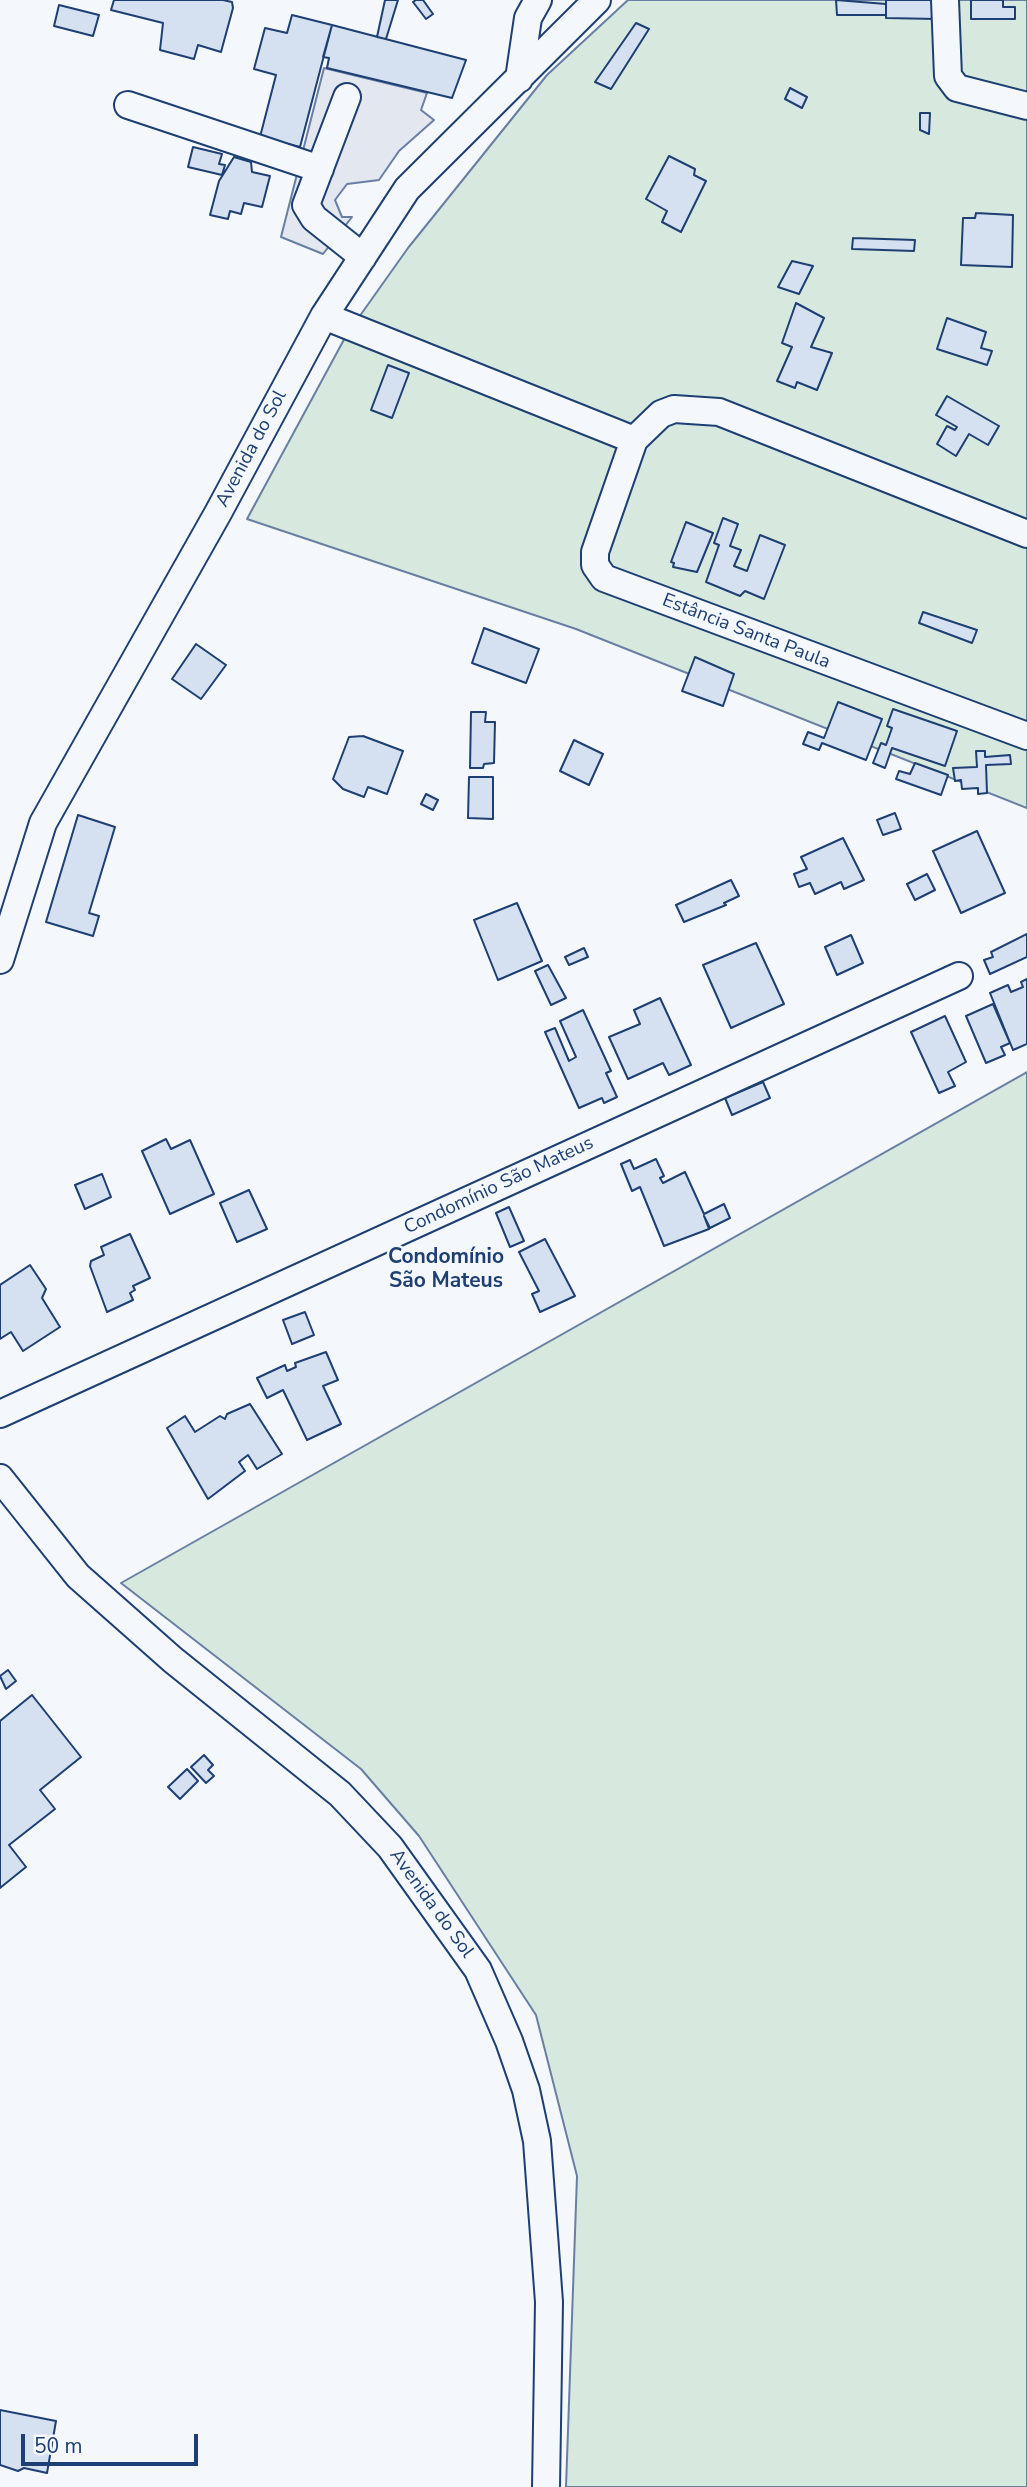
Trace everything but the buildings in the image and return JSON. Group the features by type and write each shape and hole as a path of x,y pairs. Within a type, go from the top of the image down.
{"street":[{"path":"519,79 528,18 538,0"},
{"name":"Avenida do Sol","path":"0,960 43,823 218,513 324,316 407,189 597,0"},
{"path":"945,0 948,76 957,88 1027,106"},
{"path":"347,97 306,205 308,210 363,257"},
{"path":"128,105 320,169"},
{"path":"324,316 634,440"},
{"name":"Estância Santa Paula","path":"1027,534 719,412 674,409 661,414 634,440 594,552 594,565 604,578 1027,736"},
{"name":"Condomínio São Mateus","path":"0,1414 959,976"},
{"name":"Avenida do Sol","path":"0,1478 78,1576 173,1660 340,1794 390,1847 478,1970 509,2041 526,2090 537,2141 549,2302 546,2487"}],"shaded area":[{"path":"628,0 1027,0 1027,808 576,629 247,519 347,334 408,248 547,75"},
{"path":"324,68 427,93 421,110 434,120 399,151 379,180 347,184 335,200 342,217 352,217 323,254 281,237"},
{"path":"1027,1072 1027,2487 566,2487 577,2176 536,2015 419,1836 361,1769 121,1583"}],"district":[{"name":"Condomínio São Mateus","path":"446,1270"}]}
